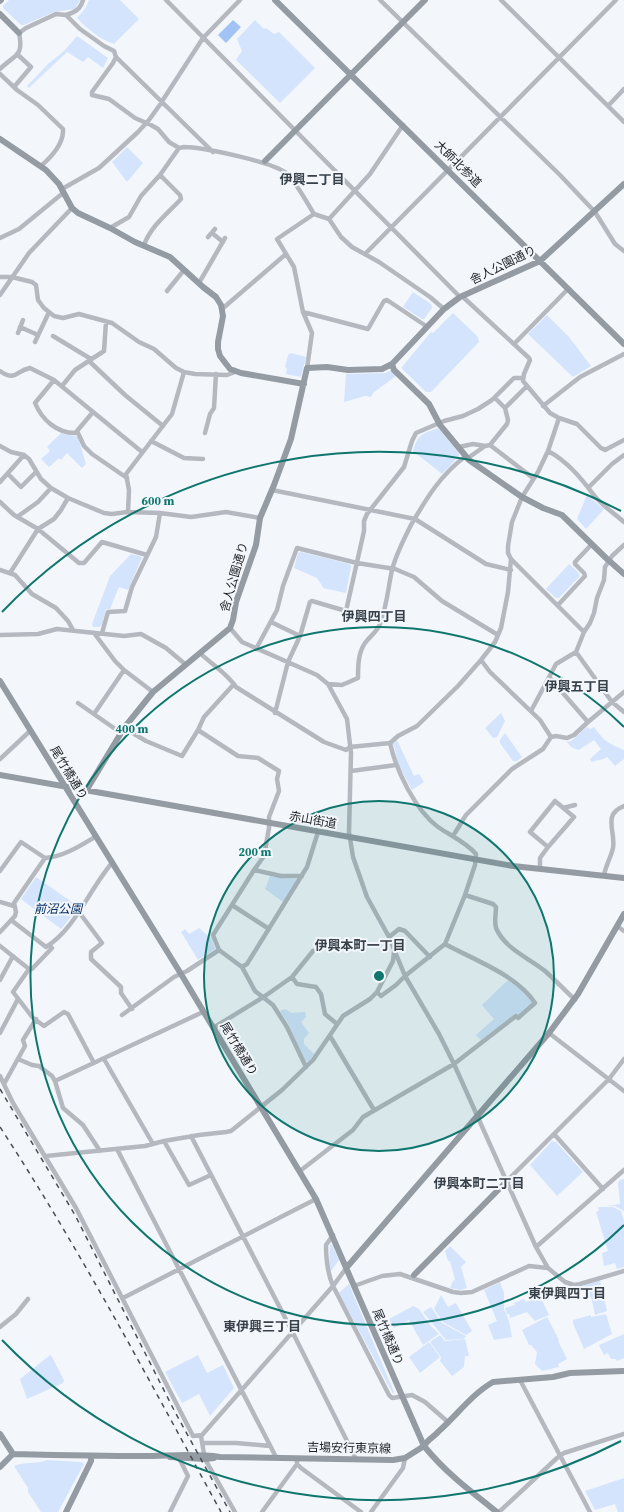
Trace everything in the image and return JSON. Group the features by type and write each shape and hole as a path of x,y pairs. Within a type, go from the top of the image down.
{"street":[{"path":"19,33 26,28 56,14 66,15 77,11 81,7 83,0"},
{"path":"166,0 391,228 462,297 529,358 530,360 522,378"},
{"path":"0,238 18,229 63,191 99,168 138,132 161,102 202,38 240,0"},
{"name":"大師北参道","path":"275,0 624,344"},
{"path":"380,0 595,212 615,244 624,251"},
{"path":"264,162 294,130 425,0"},
{"path":"501,0 624,122"},
{"path":"365,254 616,0"},
{"path":"0,14 19,33 22,45 20,51 8,60 0,69"},
{"path":"66,15 80,29 104,46 114,51 116,57 213,152"},
{"path":"14,87 31,67 17,54"},
{"path":"116,57 113,64 92,94 109,99 135,118 158,129 169,142 179,148 190,147 264,162 271,164 286,173 314,214 329,219 341,237 352,247 400,276 444,309"},
{"path":"0,74 14,87 38,105 63,129 63,133 56,150 40,166"},
{"path":"608,106 624,89"},
{"path":"329,219 370,174 402,125"},
{"path":"0,139 46,170 63,191 72,208 84,217 170,257 216,297 222,308 223,316 218,349 225,364 235,372 304,384"},
{"path":"110,228 129,217 140,196 160,175 179,148"},
{"path":"144,245 155,225 180,199 180,195 160,175"},
{"name":"舎人公園通り","path":"392,364 426,326 444,309 462,297 540,261 624,184"},
{"path":"0,295 29,253 72,208"},
{"path":"314,214 277,239 294,267 303,312 312,333 307,368 327,367 348,370 382,369 392,364 394,370 429,404 439,423 467,457 522,497 543,508 562,515 624,574"},
{"path":"199,283 224,240 212,233"},
{"path":"222,308 286,254"},
{"path":"166,291 184,270"},
{"path":"0,277 32,282 36,286 38,300 54,316 62,318 79,314 112,323 139,342 154,350 176,368 184,372 195,374 230,374 235,372"},
{"path":"514,344 568,289"},
{"path":"303,312 368,329 384,301 387,300 426,326"},
{"path":"34,342 49,312"},
{"path":"18,333 23,320"},
{"path":"62,386 75,370 104,351 106,322"},
{"path":"20,327 38,334"},
{"path":"53,336 90,360 125,395 162,426"},
{"path":"543,406 580,378 624,354"},
{"path":"0,371 13,377 30,368 54,380 142,452"},
{"name":"舎人公園通り","path":"86,790 123,731 153,692 230,628 236,602 256,545 260,518 291,439 307,368"},
{"path":"128,512 129,490 126,474 172,414 184,372"},
{"path":"205,433 210,414 214,408 216,374"},
{"path":"275,712 288,662 300,636 310,602 312,601 346,611 364,531 364,520 404,467 416,433 468,413 495,398 514,378 522,378"},
{"path":"522,378 550,413 559,418 578,424 601,448 605,450 624,440"},
{"path":"54,380 35,403 39,412 56,429 66,433 75,433 93,412"},
{"path":"505,408 527,386"},
{"path":"328,684 342,685 358,678 359,660 365,644 381,623 387,603 392,570 404,539 427,497 443,477 467,457 488,446 507,424 508,420 505,408 495,398"},
{"path":"559,418 548,451 538,472 522,497 512,522 508,553 511,559 584,632"},
{"path":"78,431 84,446 92,454 127,478"},
{"path":"151,441 184,458 203,459"},
{"path":"459,448 473,444 488,446 533,478"},
{"path":"0,446 11,452 24,455 29,459 41,479 51,488 68,498 104,513 160,513 190,517 226,512 260,518"},
{"path":"548,451 554,454 573,470 589,487 594,495 624,522"},
{"path":"0,482 24,455"},
{"path":"589,487 612,464 624,455"},
{"path":"8,474 21,487 36,472"},
{"path":"17,517 38,502 51,488"},
{"path":"272,490 280,493 415,519 486,564 511,570"},
{"path":"10,574 38,529 54,519 68,498"},
{"path":"0,502 17,517 38,529 79,563 84,563 102,542 147,555"},
{"path":"102,633 108,612 125,611 132,587 156,537 160,513"},
{"path":"558,605 585,576 584,573 574,564 592,544"},
{"path":"531,711 556,664 576,652 584,632 590,623 604,580 604,570 609,561 624,545"},
{"path":"256,649 277,610 283,586 297,548 357,563 392,570 395,569 414,577 442,601 498,636"},
{"path":"200,653 210,663 229,677 236,687 324,742 346,750 350,748 390,743 424,720 482,660 498,636 508,592 511,559"},
{"path":"0,570 15,575 32,594 56,608 68,621 73,630"},
{"path":"271,622 300,636"},
{"path":"230,628 242,642 316,675 328,684 347,719 351,771 349,832 353,857 367,897 389,937 404,976 439,1034 454,1064 536,1247 548,1268 565,1282 576,1285 624,1272"},
{"path":"0,635 38,634 58,629 124,636 141,634 166,648 185,664"},
{"path":"94,633 115,662 153,692"},
{"path":"576,652 612,702 624,712"},
{"path":"482,660 490,672 540,720 551,737"},
{"path":"94,714 124,670"},
{"path":"549,677 588,722"},
{"name":"尾竹橋通り","path":"0,681 181,974 316,1199 424,1446"},
{"path":"78,703 123,731 182,756 204,717 234,684"},
{"path":"453,836 466,815 512,769 543,748 551,737 556,736 567,738 574,735 624,692"},
{"path":"198,730 238,756 258,758 279,771 277,779 279,791 269,817 264,856 213,934 219,950 242,967 255,991 262,998 273,1005 287,1026 306,1067"},
{"path":"0,759 30,731"},
{"path":"378,992 381,996 445,944 465,895 476,859 475,853 465,844 437,827 419,806 396,765 390,743"},
{"path":"351,771 396,765"},
{"name":"赤山街道","path":"0,775 513,866 624,878"},
{"path":"540,868 540,858 574,817 555,801 530,832 548,847"},
{"path":"563,808 575,805"},
{"path":"604,875 605,866 613,848 611,821 616,811 624,806"},
{"path":"242,967 247,964 302,876 307,867 318,832"},
{"path":"0,871 21,842 45,858 53,858 70,852 95,837"},
{"path":"0,932 15,916 16,912 14,903 45,858"},
{"path":"11,920 46,947 65,930 79,912 112,862"},
{"path":"254,870 281,876 302,876"},
{"path":"465,895 496,906 495,918 497,930 506,942 523,957 535,963 546,972 575,1000"},
{"path":"0,902 14,906"},
{"path":"232,905 269,929"},
{"path":"79,912 102,943 91,952 91,959 121,987 121,993 132,1009"},
{"path":"0,1076 14,1103 76,1208 193,1436 201,1436 333,1286 347,1267 549,1034 575,1000 624,914"},
{"path":"617,926 624,931"},
{"path":"389,937 399,929 405,931 430,957"},
{"path":"300,1171 353,1130 363,1118 374,1110 454,1064 516,1016 518,1018 535,1003 522,988 508,978 445,944"},
{"path":"49,945 52,948 32,969 29,969 13,992 32,1018 36,1019 44,1026 64,1012 68,1014 94,1063"},
{"path":"0,946 29,969"},
{"path":"122,1015 174,977 219,950"},
{"path":"213,1028 262,998 292,977 313,951"},
{"path":"46,1156 145,1146 164,1141 231,1130 282,1090 313,1060 343,1016 370,999 378,992 393,961 395,951"},
{"path":"0,980 13,956"},
{"path":"292,977 297,984 316,987 321,994 325,1014 337,1024"},
{"path":"0,1033 18,999"},
{"path":"56,1081 203,1012"},
{"path":"4,1084 25,1046 23,1040 36,1019"},
{"path":"549,1034 624,1091"},
{"path":"330,1036 374,1110"},
{"path":"18,1059 46,1070 54,1078 63,1108 83,1125 100,1151"},
{"path":"104,1059 153,1144"},
{"path":"413,1276 608,1079 624,1059"},
{"path":"554,1134 602,1189"},
{"path":"191,1136 356,1459"},
{"path":"164,1141 188,1185 211,1175"},
{"path":"117,1149 276,1457"},
{"path":"536,1247 624,1170"},
{"path":"123,1298 316,1199"},
{"path":"333,1236 326,1244 326,1267 333,1286 389,1395 392,1398 412,1395 425,1402 448,1422"},
{"path":"354,1286 387,1274 400,1274 413,1276 453,1292 461,1293 478,1290 529,1266 548,1268"},
{"path":"0,1326 16,1314 28,1299"},
{"name":"吉場安行東京線","path":"13,1454 163,1456 179,1458 276,1457 297,1461 356,1459 393,1460 405,1458 424,1446 427,1441 464,1405 488,1385 499,1380 553,1377 570,1373 624,1371"},
{"path":"520,1380 590,1512"},
{"path":"0,1434 13,1454 0,1468"},
{"path":"424,1446 451,1476 498,1512 566,1452 624,1434"},
{"path":"201,1436 205,1457 235,1512"},
{"path":"203,1444 236,1443 270,1446"},
{"name":"吉場安行東京線","path":"163,1456 176,1454 205,1457"},
{"path":"66,1512 91,1456"},
{"path":"170,1512 188,1476 179,1458"},
{"path":"371,1512 403,1468 405,1458"},
{"path":"262,1512 297,1461 361,1512"}],"green space":[{"path":"9,0 80,0 75,9 54,12 21,25 3,8"},
{"path":"89,0 120,0 139,19 114,44 104,40 94,33 77,18 85,9"},
{"path":"255,20 264,29 266,28 274,34 279,32 315,68 280,103 236,60 242,51 237,39"},
{"path":"77,36 108,58 103,68 88,57 83,62 67,52 29,88 27,86 48,64 64,51"},
{"path":"127,147 143,163 127,182 112,162"},
{"path":"413,292 431,304 432,308 424,319 403,307"},
{"path":"453,313 478,337 479,342 431,392 426,392 401,368 431,332 433,333"},
{"path":"547,315 569,337 591,366 573,377 528,334"},
{"path":"291,353 306,357 301,377 286,374 287,368 285,367 288,355"},
{"path":"391,370 396,376 373,393 371,397 365,396 344,402 346,374 385,373"},
{"path":"438,428 459,453 459,456 442,474 413,451 421,435"},
{"path":"61,433 78,437 86,464 82,468 67,453 61,460 59,458 49,467 41,459 50,451 47,447"},
{"path":"587,495 604,509 586,529 577,519"},
{"path":"301,552 350,564 351,567 346,593 323,588 317,578 294,568 298,553"},
{"path":"131,554 142,558 128,590 119,587 110,609 106,609 102,625 99,627 93,627 92,624 110,576"},
{"path":"569,564 579,573 580,576 559,598 556,598 546,589"},
{"path":"501,713 505,721 497,737 493,738 485,728"},
{"path":"587,727 590,729 594,727 607,741 624,750 624,759 615,766 607,757 592,762 590,759 601,749 594,740 579,750 567,742 571,741"},
{"path":"505,733 522,757 517,761 513,761 500,743 500,740"},
{"path":"397,740 414,776 419,774 424,782 412,790 399,766 392,743"},
{"path":"270,876 298,879 283,902 265,889"},
{"name":"前沼公園","path":"36,877 79,907 61,929 21,899"},
{"path":"199,928 211,938 215,949 198,960 181,932 185,929 189,934"},
{"path":"508,980 522,990 533,1003 481,1040 476,1035 494,1019 482,1005"},
{"path":"285,1009 292,1013 305,1012 306,1017 301,1022 309,1033 304,1039 304,1044 314,1054 308,1062 305,1060 289,1025 280,1011"},
{"path":"552,1141 556,1142 583,1172 557,1196 530,1165"},
{"path":"624,1179 624,1211 615,1206 606,1206 620,1204 618,1183 620,1180"},
{"path":"598,1207 613,1207 621,1211 624,1221 624,1267 617,1269 615,1263 604,1266 602,1253 608,1251 596,1212 599,1211"},
{"path":"330,1244 332,1245 339,1260 331,1271 329,1268"},
{"path":"450,1246 466,1262 461,1267 467,1288 460,1290 450,1288 455,1280 450,1261 448,1261 445,1251"},
{"path":"600,1280 607,1311 595,1315 591,1297 588,1298 584,1285"},
{"path":"500,1282 504,1293 504,1309 509,1321 512,1337 494,1340 488,1325 497,1321 484,1290"},
{"path":"349,1284 394,1392 393,1394 339,1293"},
{"path":"441,1295 448,1307 456,1303 472,1331 466,1335 443,1322 434,1309"},
{"path":"540,1296 549,1315 535,1321 527,1312 510,1318 509,1314 507,1314 505,1308 515,1305 514,1303 524,1299 526,1302"},
{"path":"413,1306 419,1309 430,1325 439,1334 423,1345 409,1320 394,1328 389,1319"},
{"path":"431,1307 442,1323 466,1336 463,1339 446,1340 423,1312"},
{"path":"606,1314 612,1334 584,1349 573,1320 591,1315 591,1317"},
{"path":"547,1317 567,1359 558,1364 559,1367 542,1371 535,1364 537,1352 531,1345 529,1345 522,1330"},
{"path":"624,1334 624,1358 617,1361 616,1359 611,1359 608,1353 604,1355 599,1345"},
{"path":"440,1335 445,1341 465,1339 469,1356 465,1356 464,1367 452,1376 440,1361 441,1357 430,1342"},
{"path":"429,1342 440,1357 420,1373 409,1357"},
{"path":"51,1355 64,1380 63,1383 27,1399 20,1379"},
{"path":"198,1355 207,1373 223,1365 234,1388 210,1416 199,1394 182,1403 165,1372"},
{"path":"47,1460 81,1462 84,1464 58,1512 41,1512 14,1466"},
{"path":"624,1478 624,1512 618,1512 615,1504 595,1510 585,1491"}],"water":[{"path":"233,20 241,27 226,43 218,35"}],"railway":[{"path":"0,1089 75,1215 175,1412 230,1512"},
{"path":"0,1127 59,1221 87,1269 221,1512"}],"district":[{"name":"伊興二丁目","path":"312,179"},
{"name":"伊興四丁目","path":"374,616"},
{"name":"伊興五丁目","path":"577,686"},
{"name":"伊興本町一丁目","path":"360,945"},
{"name":"伊興本町二丁目","path":"479,1183"},
{"name":"東伊興四丁目","path":"567,1293"},
{"name":"東伊興三丁目","path":"262,1326"}]}
